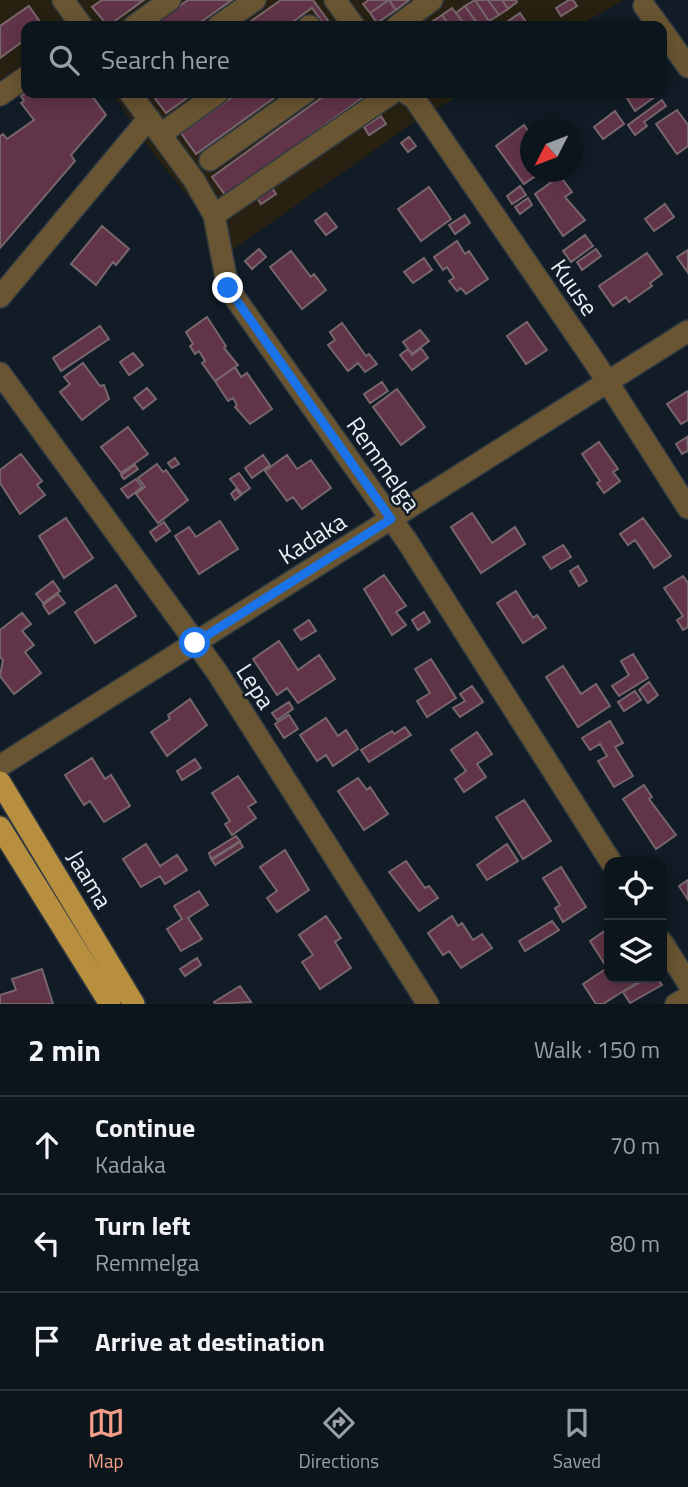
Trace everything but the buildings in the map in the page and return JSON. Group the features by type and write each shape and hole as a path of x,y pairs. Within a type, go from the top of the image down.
{"main road":[{"name":"Jaama","path":"0,782 134,1004"},
{"name":"Jaama","path":"0,827 110,1004"}],"street":[{"path":"63,0 78,21"},
{"path":"141,21 170,0"},
{"path":"225,21 255,0"},
{"path":"335,0 350,21"},
{"path":"404,21 432,0"},
{"path":"644,6 655,21"},
{"path":"667,38 688,67"},
{"path":"0,95 21,80"},
{"name":"Remmelga","path":"134,98 194,180 214,215 228,288 391,519 608,857"},
{"path":"0,298 155,126 208,98"},
{"path":"210,160 298,98"},
{"path":"214,215 385,98"},
{"name":"Kuuse","path":"416,98 608,382 688,508"},
{"name":"Kadaka","path":"0,766 688,331"},
{"name":"Lepa","path":"0,373 195,643 428,1004"},
{"path":"667,950 688,983"},
{"path":"676,1004 688,997"}],"shaded area":[{"path":"0,0 624,0 587,21 21,21 21,91 0,107"},
{"path":"115,98 454,98 420,118 211,265 201,213 150,149"}],"route":[{"path":"195,643 391,519 228,288"}]}
